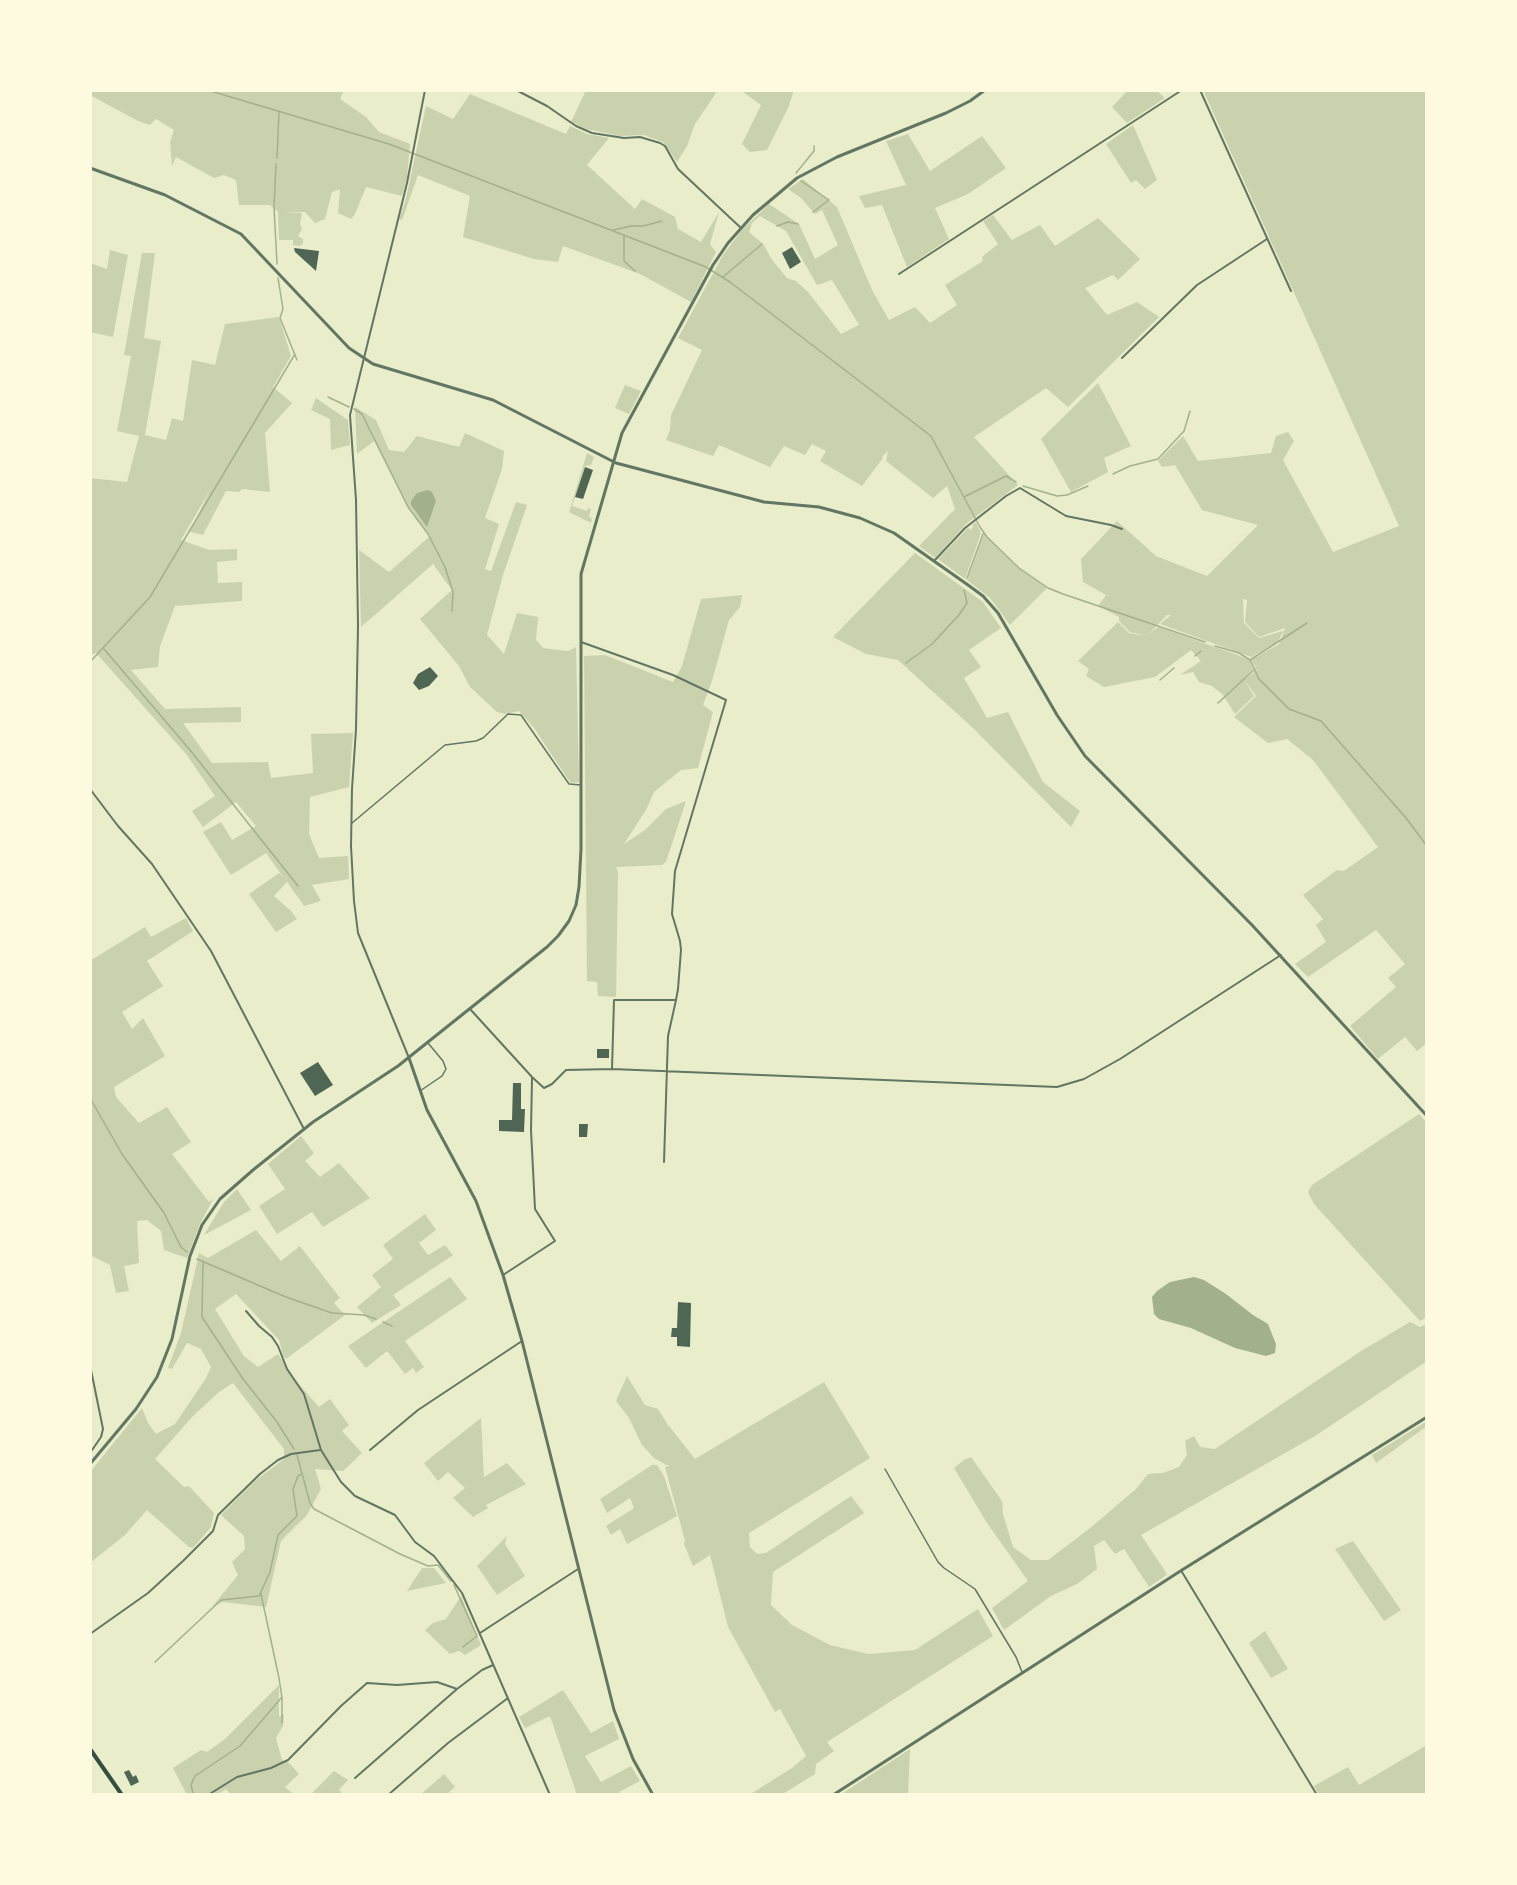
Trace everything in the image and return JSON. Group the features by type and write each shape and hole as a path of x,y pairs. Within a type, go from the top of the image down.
{"main road":[{"path":"90,1749 120,1794"}],"street":[{"path":"425,90 406,191 396,222 350,415 356,500 358,626 351,824 353,884 358,933 409,1058 427,1110 476,1201 503,1275 522,1341 614,1710 633,1760 653,1795"},
{"path":"516,90 592,133 624,138 640,137 665,146 678,169 741,228"},
{"path":"91,1461 136,1409 166,1359 178,1318 190,1256 202,1225 220,1199 304,1129 409,1058 471,1009 547,947 569,921 576,904 579,887 581,574 622,433 713,265 741,228 762,206 797,178 837,157 946,113 970,101 985,90"},
{"path":"899,274 1182,90"},
{"path":"1200,90 1291,291"},
{"path":"90,168 165,195 241,234 349,348 382,368 493,400 613,462 764,502 838,511 876,524 934,561 983,596 998,613 1057,716 1085,756 1281,955 1427,1116"},
{"path":"1122,358 1197,285 1267,239"},
{"path":"934,561 965,528 1020,488 1066,516 1122,529"},
{"path":"580,642 673,675 726,700 675,871 672,914 681,950 678,989 668,1036 664,1162"},
{"path":"90,789 118,826 152,864 212,951 304,1129"},
{"path":"471,1009 544,1088 552,1084 566,1070 612,1069 1057,1087 1066,1086 1084,1078 1120,1059 1281,955"},
{"path":"612,1069 614,1000 676,1000"},
{"path":"503,1275 555,1241 535,1209 532,1158 532,1077"},
{"path":"246,1311 272,1337 287,1370 304,1394 321,1450 341,1482 355,1496 395,1515 415,1542 434,1556 462,1593 550,1795"},
{"path":"370,1450 418,1410 522,1341"},
{"path":"90,1365 103,1429 101,1437 91,1451"},
{"path":"833,1795 1181,1571 1427,1417"},
{"path":"90,1634 134,1604 183,1561 213,1531 218,1515 260,1474 278,1460 291,1454 321,1450"},
{"path":"480,1633 578,1569"},
{"path":"1181,1571 1317,1795"},
{"path":"355,1778 457,1689 482,1670 493,1665"},
{"path":"208,1795 237,1777 271,1768 288,1760 367,1683 397,1685 437,1682 457,1689"},
{"path":"388,1795 448,1743 508,1698"}],"lane":[{"path":"351,824 445,745 483,738 508,714 521,715 569,784 581,785"},
{"path":"419,1091 442,1076 446,1069 428,1043"},
{"path":"885,1469 938,1562 975,1589 1016,1657 1023,1673"}],"shaded area":[{"path":"90,90 344,90 340,99 366,117 379,132 410,144 407,178 402,196 366,187 351,219 338,213 340,189 332,192 325,219 315,223 305,212 284,212 302,213 300,224 302,229 298,236 303,239 303,243 300,246 293,245 293,240 279,240 278,212 270,205 239,205 236,180 224,175 214,178 176,157 172,166 170,142 174,130 156,119 150,125 138,121 90,95"},
{"path":"586,90 718,90 695,124 687,146 677,162 663,142 644,135 620,136 586,129 571,122"},
{"path":"740,90 794,90 788,108 767,150 750,152 742,144 761,105"},
{"path":"1128,90 1156,90 1165,98 1127,123 1112,107"},
{"path":"1203,90 1427,90 1427,1043 1417,1051 1405,1037 1378,1059 1350,1026 1396,987 1388,978 1405,964 1376,930 1308,977 1295,964 1326,942 1316,925 1323,919 1303,895 1337,870 1344,871 1378,847 1313,760 1287,739 1268,743 1234,717 1256,696 1244,680 1254,696 1235,714 1223,695 1212,686 1199,682 1193,672 1180,675 1201,661 1191,650 1155,677 1104,687 1086,676 1089,669 1078,661 1118,622 1129,633 1147,636 1130,632 1119,621 1119,617 1098,606 1106,595 1083,582 1081,559 1117,521 1156,556 1207,576 1258,525 1202,510 1175,465 1162,467 1158,461 1183,436 1198,461 1271,453 1276,436 1288,432 1294,441 1283,460 1333,552 1399,526","holes":["1243,599 1247,600 1245,622 1259,637 1285,628 1279,644 1251,660 1257,670 1245,679 1253,669 1249,660 1158,627 1149,634 1167,615 1171,615 1160,624 1251,657 1278,642 1283,631 1259,638 1244,623"]},
{"path":"470,94 566,134 570,126 587,134 609,138 587,165 635,209 642,199 675,217 678,229 701,242 719,212 710,244 716,252 691,302 640,274 563,246 558,262 534,259 463,237 470,196 418,175 402,220 399,219 406,198 426,106 453,119"},
{"path":"1133,125 1157,180 1145,189 1136,180 1131,183 1106,144"},
{"path":"908,134 930,171 982,136 1006,168 968,194 935,208 949,239 907,267 882,205 865,208 859,196 906,185 886,141"},
{"path":"803,179 837,207 872,290 889,320 915,307 930,323 957,305 945,285 983,261 982,257 998,244 983,221 993,215 1012,240 1040,225 1055,246 1098,218 1140,259 1118,280 1113,275 1085,288 1107,315 1137,302 1159,317 1068,407 1046,388 974,437 1018,485 966,524 935,558 919,546 955,509 947,486 933,498 886,461 888,451 862,486 820,461 826,451 812,444 805,455 784,446 770,467 719,445 713,456 666,440 670,430 671,415 702,350 678,338 723,255 742,230 769,204 799,224 815,259 838,245 822,210 815,214 801,198 788,189","holes":["760,216 786,231 817,285 832,280 859,325 841,334 808,292 796,281 787,278 763,244 749,232 752,223"]},
{"path":"110,250 128,255 113,337 90,332 90,263 107,269"},
{"path":"142,253 155,253 144,338 161,341 145,435 166,440 172,418 183,421 192,360 215,365 225,324 279,317 291,356 273,387 292,403 265,433 270,492 242,489 239,492 226,491 203,535 190,532 209,492 181,540 209,550 237,549 237,560 217,562 218,583 242,582 242,601 175,606 160,646 158,667 131,670 165,709 241,707 241,722 183,723 212,763 268,762 271,778 313,773 311,734 353,733 349,787 310,797 309,834 319,858 348,856 349,879 312,885 321,901 304,906 287,882 274,896 297,919 276,932 249,894 279,873 283,877 266,853 231,875 203,832 221,822 232,840 256,826 236,802 203,827 192,811 215,796 186,754 96,653 90,655 90,478 127,482 139,436 117,431 131,356 124,355"},
{"path":"1098,383 1131,446 1104,458 1108,472 1071,492 1041,439"},
{"path":"625,385 641,391 629,414 615,408"},
{"path":"316,398 348,420 350,445 331,450 330,419 311,410"},
{"path":"355,407 376,420 389,450 404,452 417,436 459,447 465,433 504,451 502,469 485,518 499,524 485,569 491,571 516,502 527,505 503,575 487,635 504,654 517,613 538,617 536,640 543,648 568,651 576,647 579,782 571,783 534,728 519,711 505,714 497,712 470,687 459,666 420,619 452,590 433,564 361,627 359,550 389,572 430,536 406,504 374,441 357,454"},
{"path":"587,453 594,457 591,465 585,466 572,506 587,511 588,508 591,509 589,517 592,518 591,523 569,512"},
{"path":"428,490 432,492 436,501 427,527 411,505 411,501 417,493"},
{"path":"976,522 981,533 965,579 938,559 968,528 971,530 972,525"},
{"path":"984,534 1017,567 1047,588 1010,625 990,598 967,580"},
{"path":"915,553 983,602 1001,628 969,650 981,667 964,678 987,718 1008,712 1043,782 1080,811 1071,827 972,727 898,660 866,654 833,637"},
{"path":"742,595 740,607 729,620 703,705 713,712 698,768 681,770 654,792 646,810 624,844 645,830 666,809 686,801 666,862 662,865 616,867 618,872 616,997 598,996 597,982 587,981 584,656 605,655 673,682 682,666 701,599"},
{"path":"186,918 193,931 147,961 163,986 122,1012 132,1029 143,1018 165,1056 114,1087 116,1097 139,1123 167,1107 191,1142 172,1154 209,1202 213,1199 200,1224 187,1258 164,1250 161,1231 147,1220 137,1221 139,1263 124,1266 129,1291 116,1293 110,1265 90,1255 90,956 93,959 145,927 151,937"},
{"path":"1419,1114 1427,1123 1427,1317 1420,1321 1314,1204 1308,1192 1312,1185"},
{"path":"301,1136 314,1153 305,1161 320,1177 339,1163 370,1198 323,1227 312,1212 277,1234 259,1206 285,1189 268,1164"},
{"path":"237,1189 251,1210 204,1235 224,1202"},
{"path":"425,1214 436,1230 419,1243 428,1255 445,1245 453,1255 393,1295 401,1305 372,1323 357,1307 381,1287 372,1275 393,1259 383,1245"},
{"path":"256,1230 281,1261 300,1246 340,1298 334,1303 345,1315 286,1359 279,1340 236,1294 215,1309 244,1356 258,1367 278,1354 298,1383 319,1407 330,1399 349,1425 342,1431 362,1453 343,1471 315,1469 321,1489 307,1515 281,1541 266,1607 223,1602 212,1607 238,1575 232,1562 245,1549 244,1536 221,1515 256,1480 284,1459 284,1449 233,1383 219,1392 193,1416 155,1459 184,1487 189,1486 214,1513 211,1527 193,1548 147,1510 125,1535 90,1563 90,1472 142,1408 148,1423 156,1434 175,1424 211,1367 201,1349 187,1343 172,1369 168,1368 181,1333 199,1253 208,1258"},
{"path":"450,1277 467,1299 405,1341 424,1367 416,1373 413,1368 405,1374 387,1351 366,1368 348,1346"},
{"path":"1194,1277 1204,1280 1268,1324 1276,1344 1275,1353 1266,1356 1235,1348 1191,1328 1159,1319 1154,1314 1152,1297 1157,1291 1170,1282"},
{"path":"1410,1322 1420,1327 1427,1324 1427,1361 1315,1436 1141,1535 1167,1574 1165,1576 1149,1587 1124,1549 1115,1554 1104,1540 1094,1546 1097,1569 1077,1584 1051,1596 1004,1630 992,1608 1028,1581 987,1523 954,1468 964,1460 971,1457 1002,1501 1003,1514 1013,1547 1031,1560 1048,1560 1136,1489 1148,1474 1163,1473 1179,1467 1187,1455 1185,1441 1194,1436 1200,1447 1215,1449 1361,1351"},
{"path":"627,1376 645,1405 658,1409 668,1425 666,1426 669,1426 695,1459 824,1382 870,1458 749,1533 750,1547 757,1554 766,1553 851,1496 864,1513 773,1572 771,1605 792,1625 830,1645 868,1654 915,1650 978,1609 993,1636 827,1742 834,1751 816,1764 815,1774 781,1795 749,1795 792,1768 806,1756 780,1709 775,1712 728,1627 710,1555 693,1566 684,1544 665,1467 670,1465 654,1458 642,1445 629,1418 616,1401"},
{"path":"481,1418 484,1477 507,1463 526,1484 486,1505 488,1508 473,1517 453,1498 465,1488 448,1472 438,1481 424,1463"},
{"path":"1427,1421 1427,1426 1376,1463 1372,1455"},
{"path":"652,1465 657,1465 664,1476 677,1516 627,1544 620,1529 611,1535 606,1526 634,1508 630,1498 607,1513 600,1499"},
{"path":"507,1536 505,1544 525,1576 497,1595 477,1566"},
{"path":"1353,1541 1401,1610 1384,1621 1335,1549"},
{"path":"422,1568 434,1568 446,1583 407,1591"},
{"path":"461,1596 481,1645 465,1655 459,1651 450,1654 425,1630 433,1623 446,1619"},
{"path":"1265,1631 1288,1669 1271,1678 1249,1643"},
{"path":"279,1685 279,1717 284,1714 283,1726 276,1738 282,1760 288,1762 299,1774 285,1787 294,1795 231,1795 226,1789 217,1795 187,1795 173,1768 201,1750 207,1752 225,1739"},
{"path":"563,1690 591,1733 613,1721 619,1739 585,1756 601,1782 631,1766 640,1781 619,1792 620,1795 577,1795 550,1716 525,1728 519,1717"},
{"path":"1427,1745 1427,1795 1319,1795 1314,1786 1348,1767 1359,1785"},
{"path":"910,1749 908,1795 840,1795"},
{"path":"334,1771 348,1780 339,1790 344,1795 310,1795"},
{"path":"444,1774 455,1787 446,1795 420,1795"}],"building":[{"path":"792,247 801,262 790,269 782,253"},
{"path":"294,248 319,251 316,271 295,252"},
{"path":"585,467 593,470 583,499 575,497"},
{"path":"430,667 438,676 429,686 419,690 413,683 418,674"},
{"path":"597,1049 609,1049 609,1058 597,1058"},
{"path":"318,1062 333,1085 315,1096 300,1073"},
{"path":"513,1083 521,1083 521,1109 525,1109 524,1132 499,1131 499,1120 512,1120"},
{"path":"579,1124 588,1124 587,1137 579,1137"},
{"path":"678,1302 691,1303 690,1347 677,1346 677,1337 671,1337 672,1328 677,1328"},
{"path":"129,1770 133,1777 136,1775 139,1782 131,1786 124,1772"}],"waterway":[{"path":"207,90 389,144 706,267 730,282 931,436 980,527 987,537 1019,568 1048,588 1063,594 1205,642"},
{"path":"277,158 279,112"},
{"path":"796,173 814,151 814,146"},
{"path":"276,164 274,207 277,264"},
{"path":"801,181 829,200 813,212"},
{"path":"613,230 662,221"},
{"path":"777,226 788,222 798,224"},
{"path":"624,235 624,261 635,271"},
{"path":"723,277 762,244"},
{"path":"278,278 283,309 280,318 297,360"},
{"path":"90,662 150,597 295,354"},
{"path":"328,397 349,407"},
{"path":"354,409 362,414 408,507 428,534 445,567 453,592 452,611"},
{"path":"1113,474 1130,466 1158,459 1184,431 1190,411"},
{"path":"964,497 1006,476 1016,482"},
{"path":"1023,486 1057,496 1067,495 1088,486"},
{"path":"967,578 983,534"},
{"path":"906,663 932,644 959,615 967,603 964,590"},
{"path":"1250,660 1307,623"},
{"path":"1215,646 1239,653 1250,660 1259,679 1289,709 1321,721 1406,818 1427,846"},
{"path":"104,649 190,750 298,886"},
{"path":"1195,656 1201,651"},
{"path":"1160,680 1174,668"},
{"path":"1218,703 1255,669"},
{"path":"90,1098 122,1154 164,1213 181,1247 187,1252"},
{"path":"197,1259 286,1297 332,1313 364,1315 376,1319"},
{"path":"203,1262 202,1317 243,1379 277,1422 294,1449"},
{"path":"383,1322 392,1326"},
{"path":"297,1455 310,1503 314,1509 400,1554 428,1566 438,1565 451,1581"},
{"path":"155,1662 221,1600 259,1596 270,1572 278,1535 297,1516 293,1489 298,1476 302,1474"},
{"path":"454,1585 477,1636 463,1647"},
{"path":"261,1594 279,1678 282,1723"},
{"path":"192,1795 191,1785 195,1776 240,1746 282,1697"}]}
